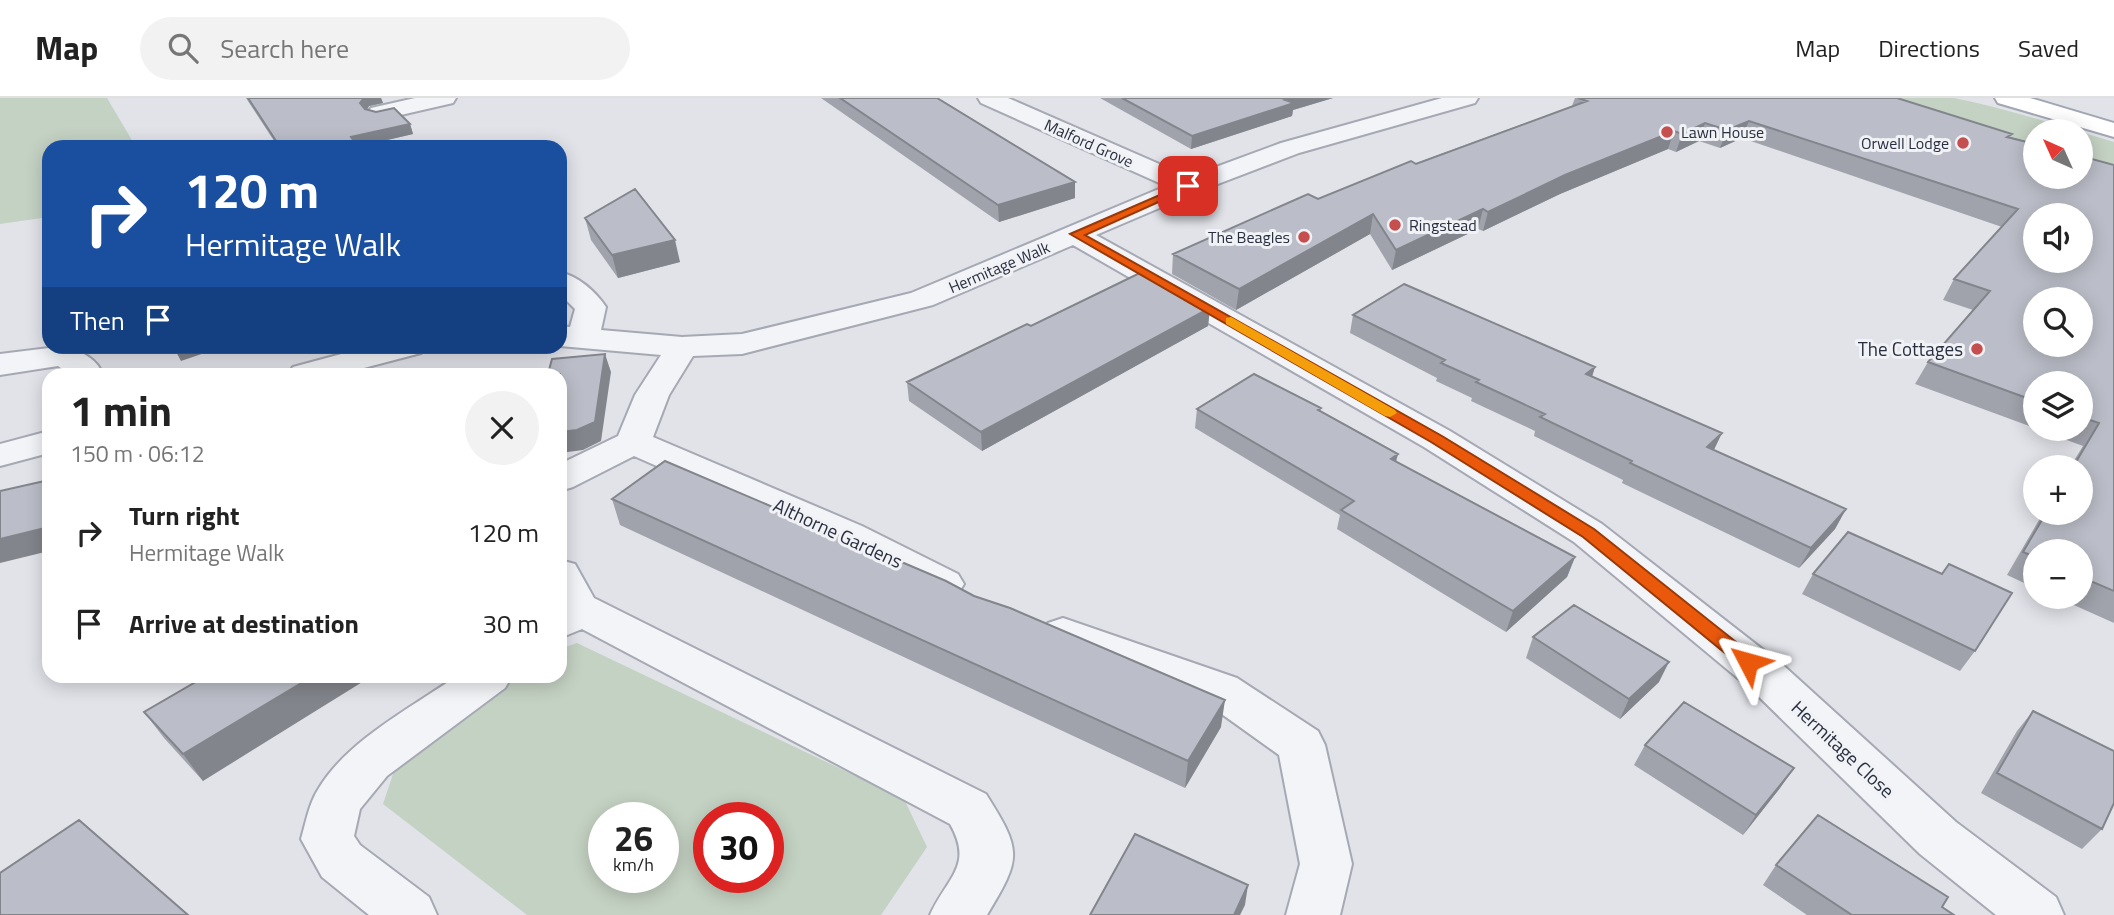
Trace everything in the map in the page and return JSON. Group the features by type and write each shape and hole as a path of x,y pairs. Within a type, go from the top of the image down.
{"main road":[{"path":"2006,98 2114,130"}],"street":[{"path":"379,113 445,98"},
{"name":"Malford Grove","path":"989,98 1188,186"},
{"name":"Hermitage Walk","path":"567,285 591,307 572,337 682,347 742,344 922,299 1188,186 1290,148 1466,98"},
{"name":"Hermitage Close","path":"1076,234 1437,439 1588,533 1768,678 1938,838 2037,915"},
{"path":"567,475 633,442 652,395 682,347"},
{"path":"327,368 380,354"},
{"path":"0,365 13,361 64,356 82,368"},
{"name":"Althorne Gardens","path":"633,442 848,535 980,603"},
{"path":"0,455 42,444"},
{"path":"567,603 968,809 986,839 988,867 957,915"},
{"path":"1030,623 1220,690 1301,745 1326,864 1313,915"},
{"path":"410,915 341,861 327,839 337,801 370,762 479,683"}],"green space":[{"path":"0,98 107,98 132,140 42,140 42,218 0,224"},
{"path":"1879,98 1954,98 2036,119 2023,119 2023,148"},
{"path":"2093,136 2114,142 2114,178 2093,171"},
{"path":"577,643 904,799 927,847 881,915 527,915 383,804 397,762 458,709 495,683 567,683 567,647"}],"building":[{"path":"248,98 364,98 360,103 365,109 376,112 394,108 410,124 351,137 353,140 275,140"},
{"path":"840,98 937,98 1075,182 998,205"},
{"path":"1122,98 1293,98 1285,100 1294,103 1192,136"},
{"path":"1578,98 1897,98 2012,134 2007,137 2023,141 2023,189 2093,189 2093,159 2114,165 2114,591 2093,582 2093,539 2031,539 2039,525 2093,525 2093,455 2080,455 2088,441 2093,441 2093,433 2099,423 2093,421 2093,371 2023,371 2023,397 1928,362 1990,291 1954,279 2018,209 1749,121 1727,130 1705,123 1682,134 1674,131 1565,175 1488,212 1483,209 1396,250 1373,214 1239,289 1173,254 1308,194 1318,199 1411,161 1416,164 1587,101"},
{"path":"635,189 675,240 612,255 585,218"},
{"path":"1144,271 1210,308 981,432 907,382 1027,324 1031,326"},
{"path":"1404,284 1595,367 1586,374 1722,433 1707,447 1846,509 1811,548 1630,463 1632,461 1540,417 1545,414 1441,363 1445,360 1353,315"},
{"path":"605,354 595,422 567,431 567,368 550,368 552,359"},
{"path":"1254,374 1321,408 1318,410 1398,454 1391,459 1575,557 1513,611 1341,510 1354,501 1197,409"},
{"path":"665,461 946,581 974,596 1010,608 1225,700 1188,761 612,499"},
{"path":"42,482 42,529 0,539 0,491"},
{"path":"1848,532 1942,574 1949,564 2012,593 1975,651 1813,574"},
{"path":"1574,605 1669,662 1629,699 1533,637"},
{"path":"194,683 301,683 183,754 144,712"},
{"path":"1684,702 1794,768 1756,815 1645,745"},
{"path":"2033,711 2114,751 2114,803 2102,829 1997,773"},
{"path":"1818,815 1948,897 1942,907 1954,915 1852,915 1776,865"},
{"path":"79,820 188,915 0,915 0,873"},
{"path":"1135,834 1248,885 1234,915 1090,915"}],"slow traffic":[{"path":"1231,321 1390,413"}],"place":[{"name":"Lawn House","path":"1667,132"},
{"name":"Orwell Lodge","path":"1963,143"},
{"name":"Ringstead","path":"1395,225"},
{"name":"The Beagles","path":"1304,237"},
{"name":"The Cottages","path":"1977,349"}],"route":[{"path":"1188,186 1076,234 1437,439 1588,533 1748,662"}]}
